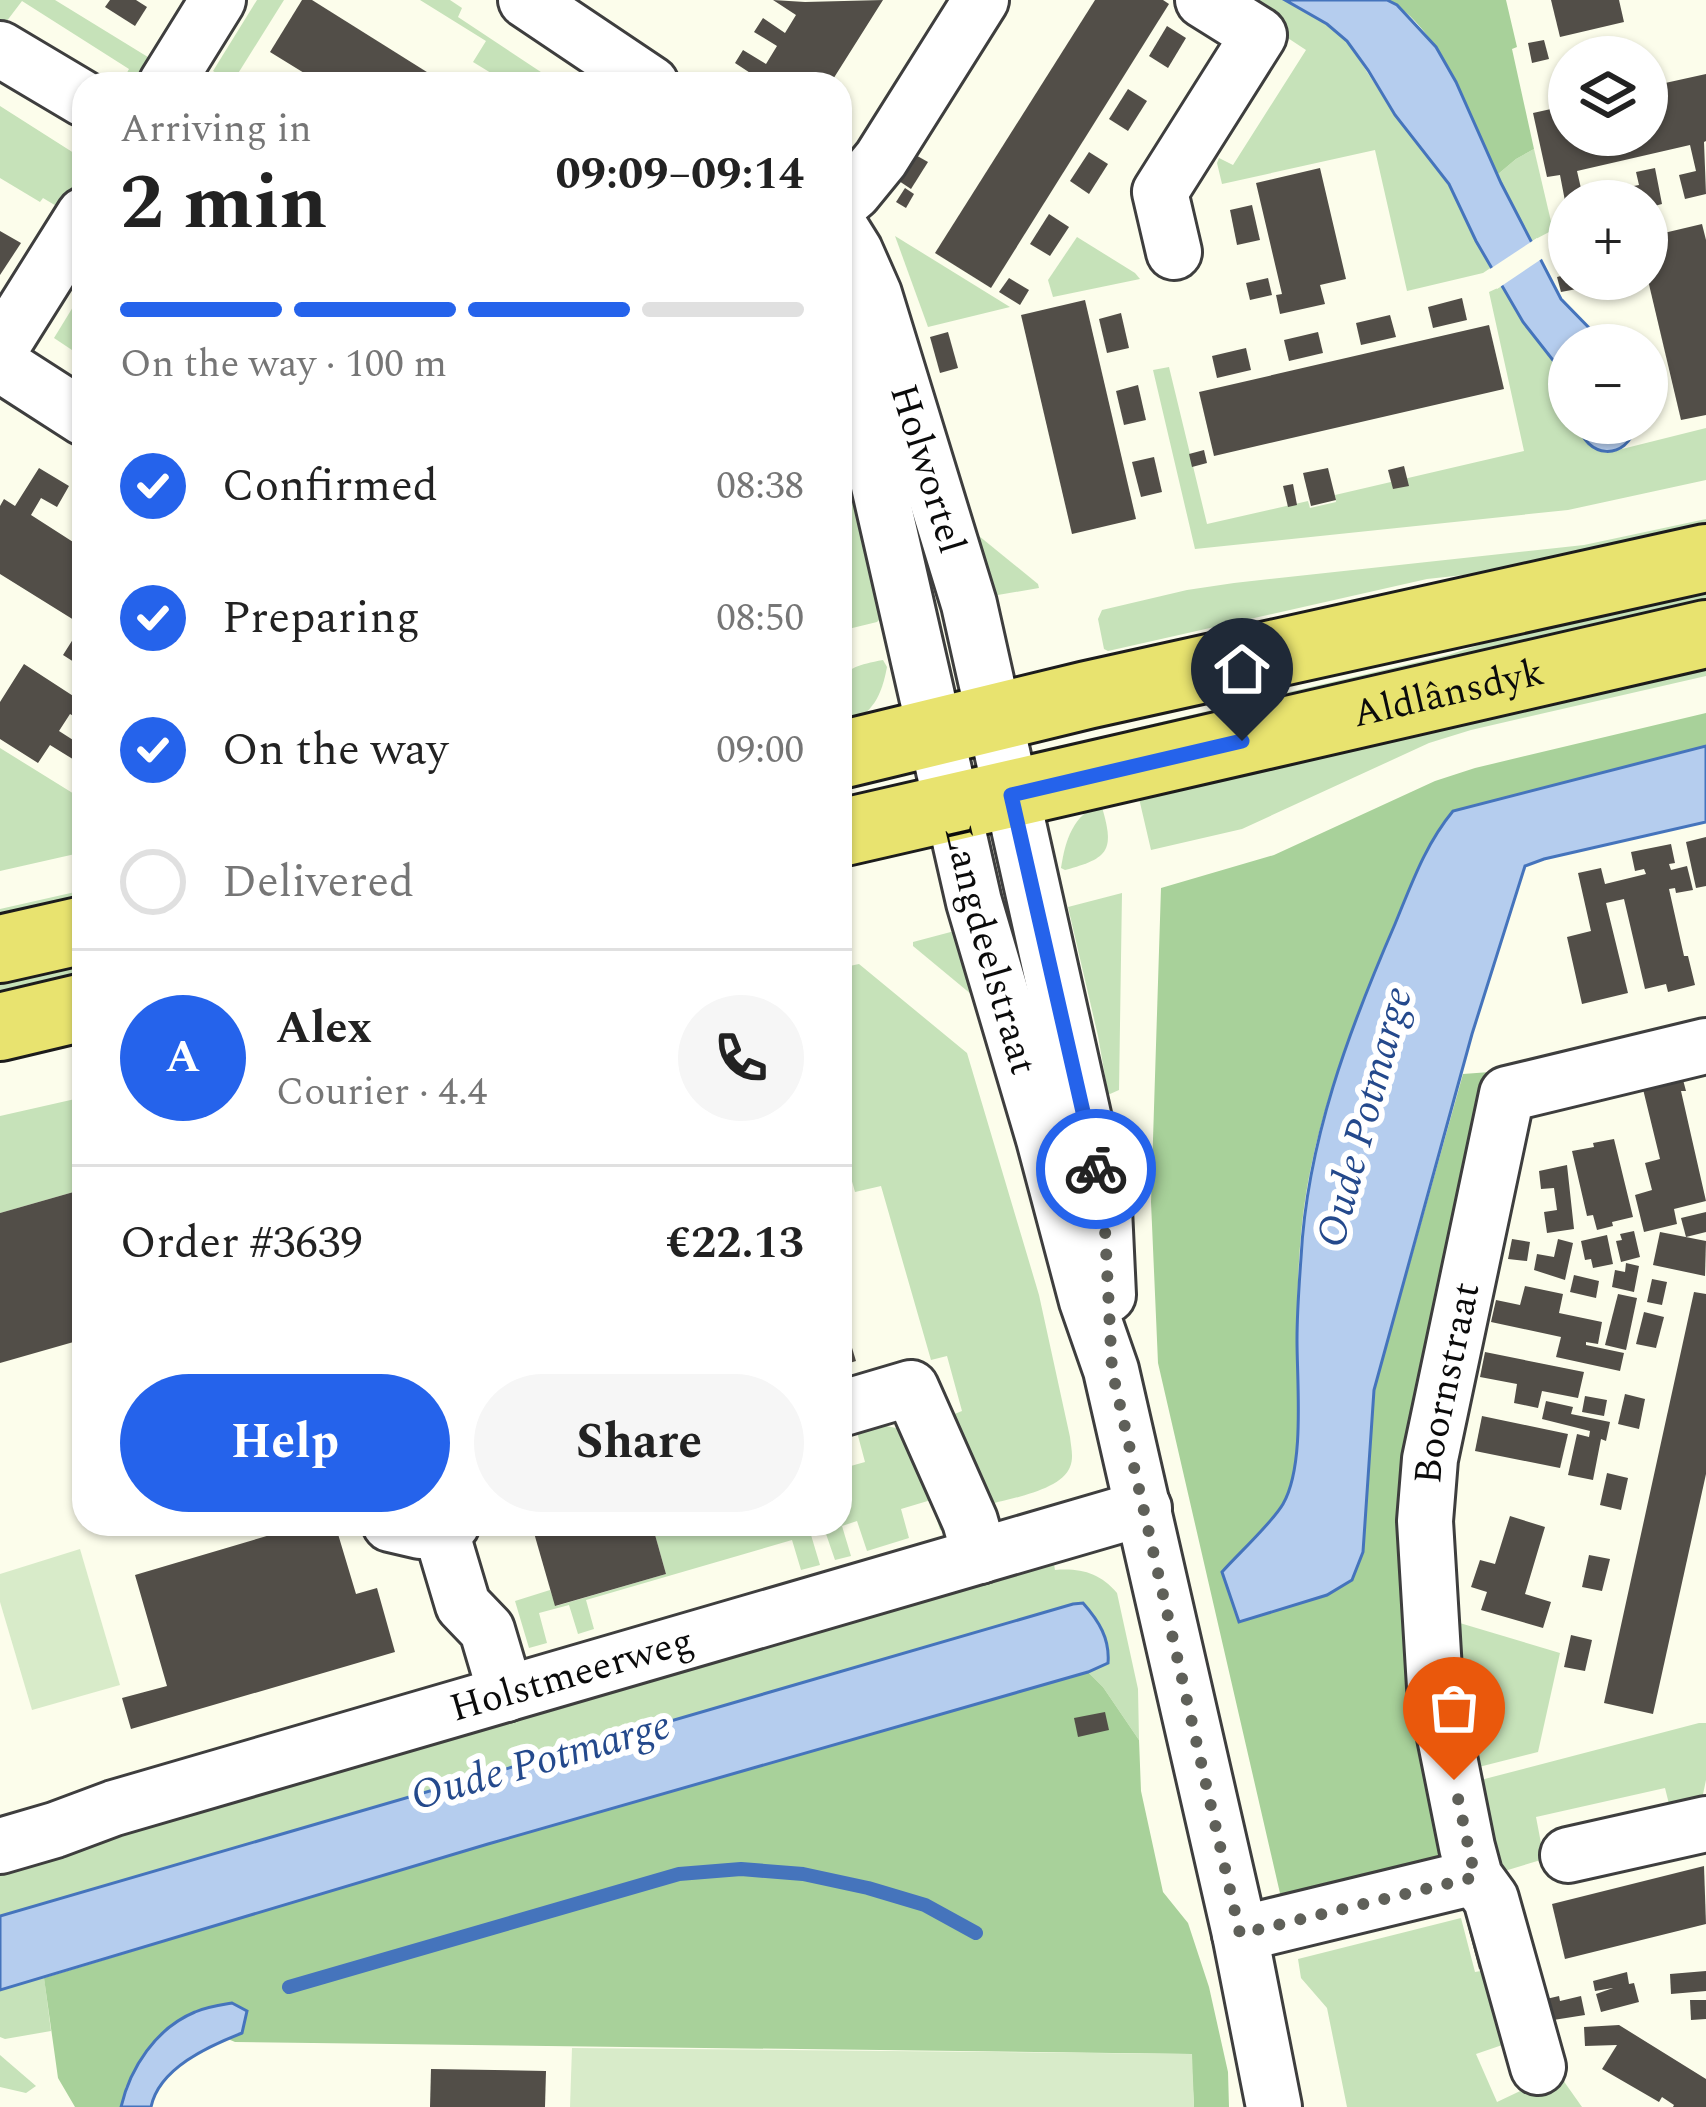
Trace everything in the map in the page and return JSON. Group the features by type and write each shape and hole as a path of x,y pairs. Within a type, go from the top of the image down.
{"main road":[{"name":"Aldlânsdyk","path":"852,752 1706,557"},
{"name":"Aldlânsdyk","path":"852,830 1706,634"},
{"path":"0,949 72,933"},
{"path":"0,1027 72,1010"}],"street":[{"path":"173,72 218,0"},
{"path":"526,0 633,72"},
{"path":"852,191 881,159 981,0"},
{"path":"1174,252 1160,192 1258,35 1203,0"},
{"path":"0,49 72,92"},
{"path":"0,349 72,234"},
{"name":"Holwortel","path":"852,246 890,343 969,604 964,724"},
{"path":"0,364 72,410"},
{"name":"Holwortel","path":"852,378 872,455 964,724"},
{"name":"Langdeelstraat","path":"964,724 981,802 1104,1209 1112,1370 1240,1934 1274,2107"},
{"name":"Boornstraat","path":"1475,1877 1435,1688 1425,1521 1430,1459 1507,1094 1706,1046"},
{"path":"852,1405 911,1388 970,1521 980,1556"},
{"name":"Holstmeerweg","path":"0,1846 115,1808 1144,1508"},
{"path":"433,1536 463,1605 487,1630 506,1694"},
{"path":"1568,1855 1706,1825"},
{"path":"1240,1934 1475,1877 1491,1899 1538,2067"}],"green space":[{"path":"0,0 55,0 156,62 150,72 127,72 22,1 0,30"},
{"path":"257,0 284,0 239,72 213,71"},
{"path":"420,0 450,0 462,8 458,17 541,72 489,72 473,62 486,41"},
{"path":"1230,0 1285,0 1347,41 1395,115 1449,184 1492,267 1407,291 1375,150 1222,184 1219,158 1233,165 1306,50"},
{"path":"1387,0 1506,0 1534,149 1497,175 1439,53 1406,13"},
{"path":"0,106 72,152 72,196 63,210 0,178"},
{"path":"1534,149 1548,209 1548,233 1532,241 1497,175"},
{"path":"895,236 1010,307 928,327"},
{"path":"1077,237 1140,279 1053,297 1048,280"},
{"path":"1502,286 1548,354 1548,444 1603,444 1618,450 1668,444 1668,438 1706,428 1706,480 1568,510 1195,549 1153,370 1169,367 1207,524 1308,501 1310,508 1336,502 1335,495 1524,451 1489,292"},
{"path":"72,309 72,350 54,338"},
{"path":"852,487 880,619 852,628"},
{"path":"1706,519 1706,534 1584,562 1427,579 1108,651 1098,619 1102,610 1187,590 1584,545"},
{"path":"979,536 1039,588 992,596 975,538"},
{"path":"1706,582 1706,611 1124,735 1127,730 1448,655 1598,607"},
{"path":"1706,659 1706,676 1429,743 1242,829 1151,850 1138,794"},
{"path":"883,660 887,667 875,702 852,720 852,669"},
{"path":"1706,713 1706,746 1453,811 1371,985 1336,1074 1311,1167 1301,1232 1298,1425 1290,1488 1278,1512 1222,1572 1367,1503 1374,1391 1463,1074 1490,1072 1454,1206 1407,1472 1444,1852 1428,1865 1282,1902 1158,1363 1151,1202 1161,888 1274,855 1435,781 1475,768"},
{"path":"0,748 72,793 72,855 0,871"},
{"path":"1101,804 1108,832 1105,850 1092,861 1061,868 1072,830 1084,814"},
{"path":"72,893 72,909 0,925 0,909"},
{"path":"1122,893 1119,1090 1110,1094 1068,907"},
{"path":"962,929 989,1009 913,946 913,942"},
{"path":"72,957 72,987 0,1003 0,973"},
{"path":"859,964 967,1053 1039,1295 1070,1437 1072,1460 1065,1475 1032,1493 983,1506 947,1417 962,1411 947,1356 931,1360 881,1186 855,1192 852,965"},
{"path":"72,1100 72,1192 0,1213 0,1116"},
{"path":"881,1425 901,1429 953,1526 940,1530 931,1500 901,1509 909,1538 867,1551 857,1521 852,1523 852,1466 865,1462 857,1432"},
{"path":"655,1536 811,1536 820,1565 801,1570 792,1540 586,1600 594,1629 578,1634 569,1605 539,1613 547,1643 529,1648 515,1601 550,1590 556,1606 666,1574"},
{"path":"827,1536 845,1536 851,1556 835,1560"},
{"path":"80,1549 120,1685 32,1710 0,1602 0,1574"},
{"path":"1053,1558 1055,1570 1089,1573 1117,1593 1138,1689 1139,1740 1088,1672 1108,1663 1073,1604 0,1916 0,1865"},
{"path":"1453,1621 1560,1653 1538,1752 1471,1769"},
{"path":"1088,1672 1139,1740 1141,1791 1163,1892 1188,1923 1209,1987 1228,2072 1229,2107 1194,2107 1191,2054 228,2039 242,2033 247,2012 126,2086 121,2107 75,2107 58,2078 44,1978 488,1844"},
{"path":"1706,1723 1702,1799 1672,1816 1665,1788 1536,1817 1544,1859 1498,1873 1473,1782"},
{"path":"1461,1918 1475,1972 1498,1968 1511,2042 1476,2054 1497,2102 1558,2073 1582,2107 1347,2107 1327,2008 1301,1978 1298,1959"},
{"path":"44,1977 51,2031 0,2037 0,1990"},
{"path":"572,2048 1192,2054 1194,2107 570,2107"},
{"path":"0,2055 36,2086 26,2093 0,2087"}],"water":[{"path":"1285,0 1387,0 1436,47 1548,274 1548,300 1562,300 1585,324 1548,324 1548,354 1523,322 1449,184 1395,115 1347,41"},
{"path":"1589,444 1625,444 1616,450"},
{"name":"Oude Potmarge","path":"1706,746 1706,822 1525,866 1472,1034 1374,1390 1363,1552 1352,1580 1327,1595 1239,1622 1222,1572 1278,1512 1294,1469 1301,1258 1321,1129 1362,1004 1427,851 1453,811"},
{"name":"Oude Potmarge","path":"1083,1603 1102,1631 1108,1654 1108,1663 1088,1672 0,1990 0,1916"},
{"path":"232,2003 247,2011 242,2033 175,2070 151,2107 121,2107 138,2064 168,2028 195,2012"}],"pier":[{"path":"1537,238 1546,256 1497,289 1487,271"}],"building":[{"path":"110,0 136,0 147,7 135,26 105,7"},
{"path":"302,0 312,0 427,72 302,72 270,52"},
{"path":"773,0 883,0 838,72 749,72 735,63 743,50 766,64 777,46 754,32 763,18 785,33 796,15"},
{"path":"1095,0 1163,0 1169,4 991,288 935,253"},
{"path":"1551,0 1619,0 1624,22 1560,36"},
{"path":"1167,26 1186,38 1168,68 1149,56"},
{"path":"1544,40 1548,59 1532,63 1528,43"},
{"path":"1706,74 1706,194 1685,199 1679,175 1696,171 1690,145 1668,150 1668,82"},
{"path":"1128,89 1147,101 1128,131 1109,119"},
{"path":"1548,110 1548,156 1642,156 1577,171 1579,180 1547,177 1533,113"},
{"path":"1089,152 1108,164 1089,194 1070,181"},
{"path":"912,153 928,162 911,189 896,179"},
{"path":"1320,168 1346,279 1320,285 1325,304 1280,314 1276,295 1282,294 1256,183"},
{"path":"1655,168 1657,180 1638,180 1636,172"},
{"path":"905,188 914,194 906,208 896,202"},
{"path":"1252,205 1260,240 1237,245 1230,210"},
{"path":"1049,214 1069,227 1050,256 1030,244"},
{"path":"1702,224 1706,240 1706,415 1681,420 1668,365 1668,324 1658,324 1653,300 1668,300 1668,232"},
{"path":"0,231 21,243 0,275"},
{"path":"1009,278 1029,290 1020,305 999,292"},
{"path":"1268,278 1272,295 1250,300 1246,283"},
{"path":"1462,298 1467,320 1433,328 1428,307"},
{"path":"1085,300 1136,519 1072,534 1021,315"},
{"path":"1121,313 1129,348 1107,353 1099,319"},
{"path":"1390,315 1396,337 1361,345 1356,323"},
{"path":"1489,325 1504,389 1214,456 1199,392"},
{"path":"948,332 958,368 940,373 930,337"},
{"path":"1318,332 1323,353 1289,361 1284,340"},
{"path":"1246,348 1251,370 1217,378 1212,356"},
{"path":"1138,385 1146,420 1124,425 1116,391"},
{"path":"1204,450 1207,463 1192,467 1189,454"},
{"path":"1154,457 1162,492 1141,497 1132,462"},
{"path":"1404,466 1409,486 1393,489 1388,470"},
{"path":"39,468 69,486 57,507 41,498 31,515 72,541 72,619 0,574 0,506 4,499 15,506"},
{"path":"1328,468 1336,500 1311,506 1303,473"},
{"path":"1293,484 1297,505 1288,507 1283,486"},
{"path":"24,664 72,695 72,715 59,731 72,739 72,759 50,745 38,763 0,739 0,702"},
{"path":"1706,837 1706,886 1696,888 1686,842"},
{"path":"1671,844 1675,863 1669,864 1671,870 1687,866 1693,890 1676,893 1675,888 1669,889 1695,985 1668,992 1666,984 1645,989 1624,899 1606,903 1628,993 1582,1004 1567,937 1591,931 1578,873 1601,868 1605,884 1646,874 1644,869 1635,871 1631,852"},
{"path":"1682,1076 1686,1091 1681,1091 1706,1201 1674,1209 1677,1224 1644,1232 1635,1195 1652,1190 1645,1163 1660,1159 1642,1085"},
{"path":"1614,1139 1633,1217 1597,1230 1593,1215 1587,1216 1572,1151"},
{"path":"1567,1165 1574,1229 1547,1233 1544,1212 1557,1210 1554,1188 1541,1189 1539,1171"},
{"path":"72,1192 72,1342 0,1363 0,1213"},
{"path":"1706,1212 1706,1232 1686,1237 1681,1218"},
{"path":"1634,1231 1640,1257 1621,1262 1616,1241 1622,1240 1620,1234"},
{"path":"1660,1232 1706,1241 1705,1276 1653,1265"},
{"path":"1607,1235 1613,1264 1593,1268 1591,1259 1585,1260 1581,1241"},
{"path":"1512,1239 1530,1242 1527,1261 1508,1259"},
{"path":"1558,1239 1573,1243 1565,1280 1534,1270 1537,1254 1554,1257"},
{"path":"1626,1263 1639,1266 1634,1292 1612,1287 1615,1270 1625,1272"},
{"path":"1574,1275 1599,1281 1596,1298 1570,1292"},
{"path":"1652,1279 1667,1282 1662,1305 1647,1302"},
{"path":"1525,1286 1563,1294 1559,1313 1602,1322 1598,1344 1586,1345 1624,1353 1620,1371 1556,1357 1561,1337 1491,1322 1496,1300 1520,1305"},
{"path":"1694,1292 1706,1294 1706,1474 1653,1714 1604,1703"},
{"path":"1618,1294 1637,1298 1626,1350 1605,1345"},
{"path":"1644,1312 1664,1317 1656,1348 1636,1344"},
{"path":"1485,1352 1584,1372 1578,1398 1542,1391 1538,1408 1514,1403 1517,1384 1480,1377"},
{"path":"1625,1394 1645,1399 1639,1429 1618,1424"},
{"path":"1585,1396 1607,1400 1604,1416 1582,1412"},
{"path":"1546,1401 1573,1407 1571,1414 1610,1422 1606,1441 1601,1439 1593,1480 1568,1475 1577,1434 1589,1437 1590,1431 1542,1419"},
{"path":"1482,1416 1568,1434 1560,1468 1475,1451"},
{"path":"1607,1473 1628,1478 1621,1510 1600,1505"},
{"path":"1510,1516 1545,1527 1525,1594 1551,1602 1543,1628 1481,1610 1487,1592 1471,1587 1480,1560 1495,1564"},
{"path":"267,1536 339,1536 356,1594 377,1588 395,1652 131,1729 122,1698 167,1686 135,1575"},
{"path":"535,1536 655,1536 666,1574 555,1606"},
{"path":"1589,1555 1610,1559 1602,1591 1582,1587"},
{"path":"1571,1635 1592,1640 1585,1671 1564,1667"},
{"path":"1105,1712 1109,1730 1078,1737 1074,1718"},
{"path":"1704,1866 1706,1924 1565,1959 1552,1904"},
{"path":"1481,1915 1494,1965 1479,1969 1466,1919"},
{"path":"1706,1971 1706,1991 1671,1994 1670,1974"},
{"path":"1627,1972 1639,2002 1601,2012 1596,1994 1613,1988 1595,1991 1593,1981"},
{"path":"1559,1996 1560,2001 1581,1996 1585,2015 1547,2021 1542,2000"},
{"path":"1690,2000 1706,2000 1706,2019 1691,2020"},
{"path":"1619,2025 1706,2079 1706,2107 1673,2107 1662,2097 1659,2102 1602,2069 1617,2045 1585,2046 1584,2027"},
{"path":"431,2069 546,2071 545,2107 430,2107"}],"waterway":[{"path":"289,1987 679,1874 741,1869 803,1874 868,1888 925,1905 976,1933"}],"way so far":[{"path":"1096,1169 1104,1209 1112,1370 1240,1934 1475,1877 1454,1780"}],"route":[{"path":"1096,1169 1011,795 1242,741"}]}
